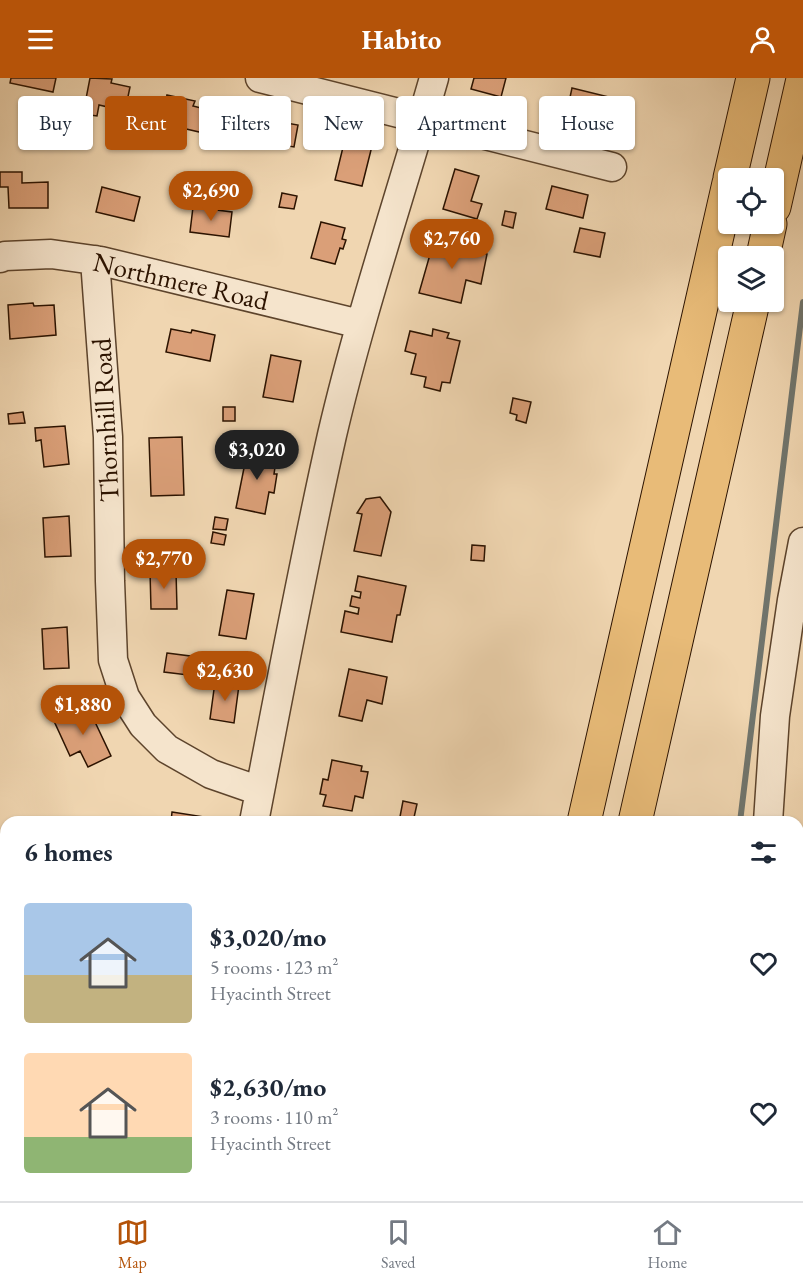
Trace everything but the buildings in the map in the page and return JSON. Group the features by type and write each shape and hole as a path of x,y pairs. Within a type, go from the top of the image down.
{"highway":[{"path":"732,168 753,78"},
{"path":"783,168 803,79"},
{"path":"585,816 718,231"},
{"path":"637,816 751,312"}],"street":[{"path":"260,78 396,113"},
{"path":"429,96 434,78"},
{"path":"527,146 612,167"},
{"path":"255,816 332,435 360,324 413,150"},
{"name":"Northmere Road","path":"0,258 51,254 95,260 360,324"},
{"name":"Thornhill Road","path":"95,260 108,436 113,660 125,697 143,725 167,749 211,774 260,791"},
{"path":"768,816 775,716 803,543"}],"waterway":[{"path":"741,816 803,302"}]}
